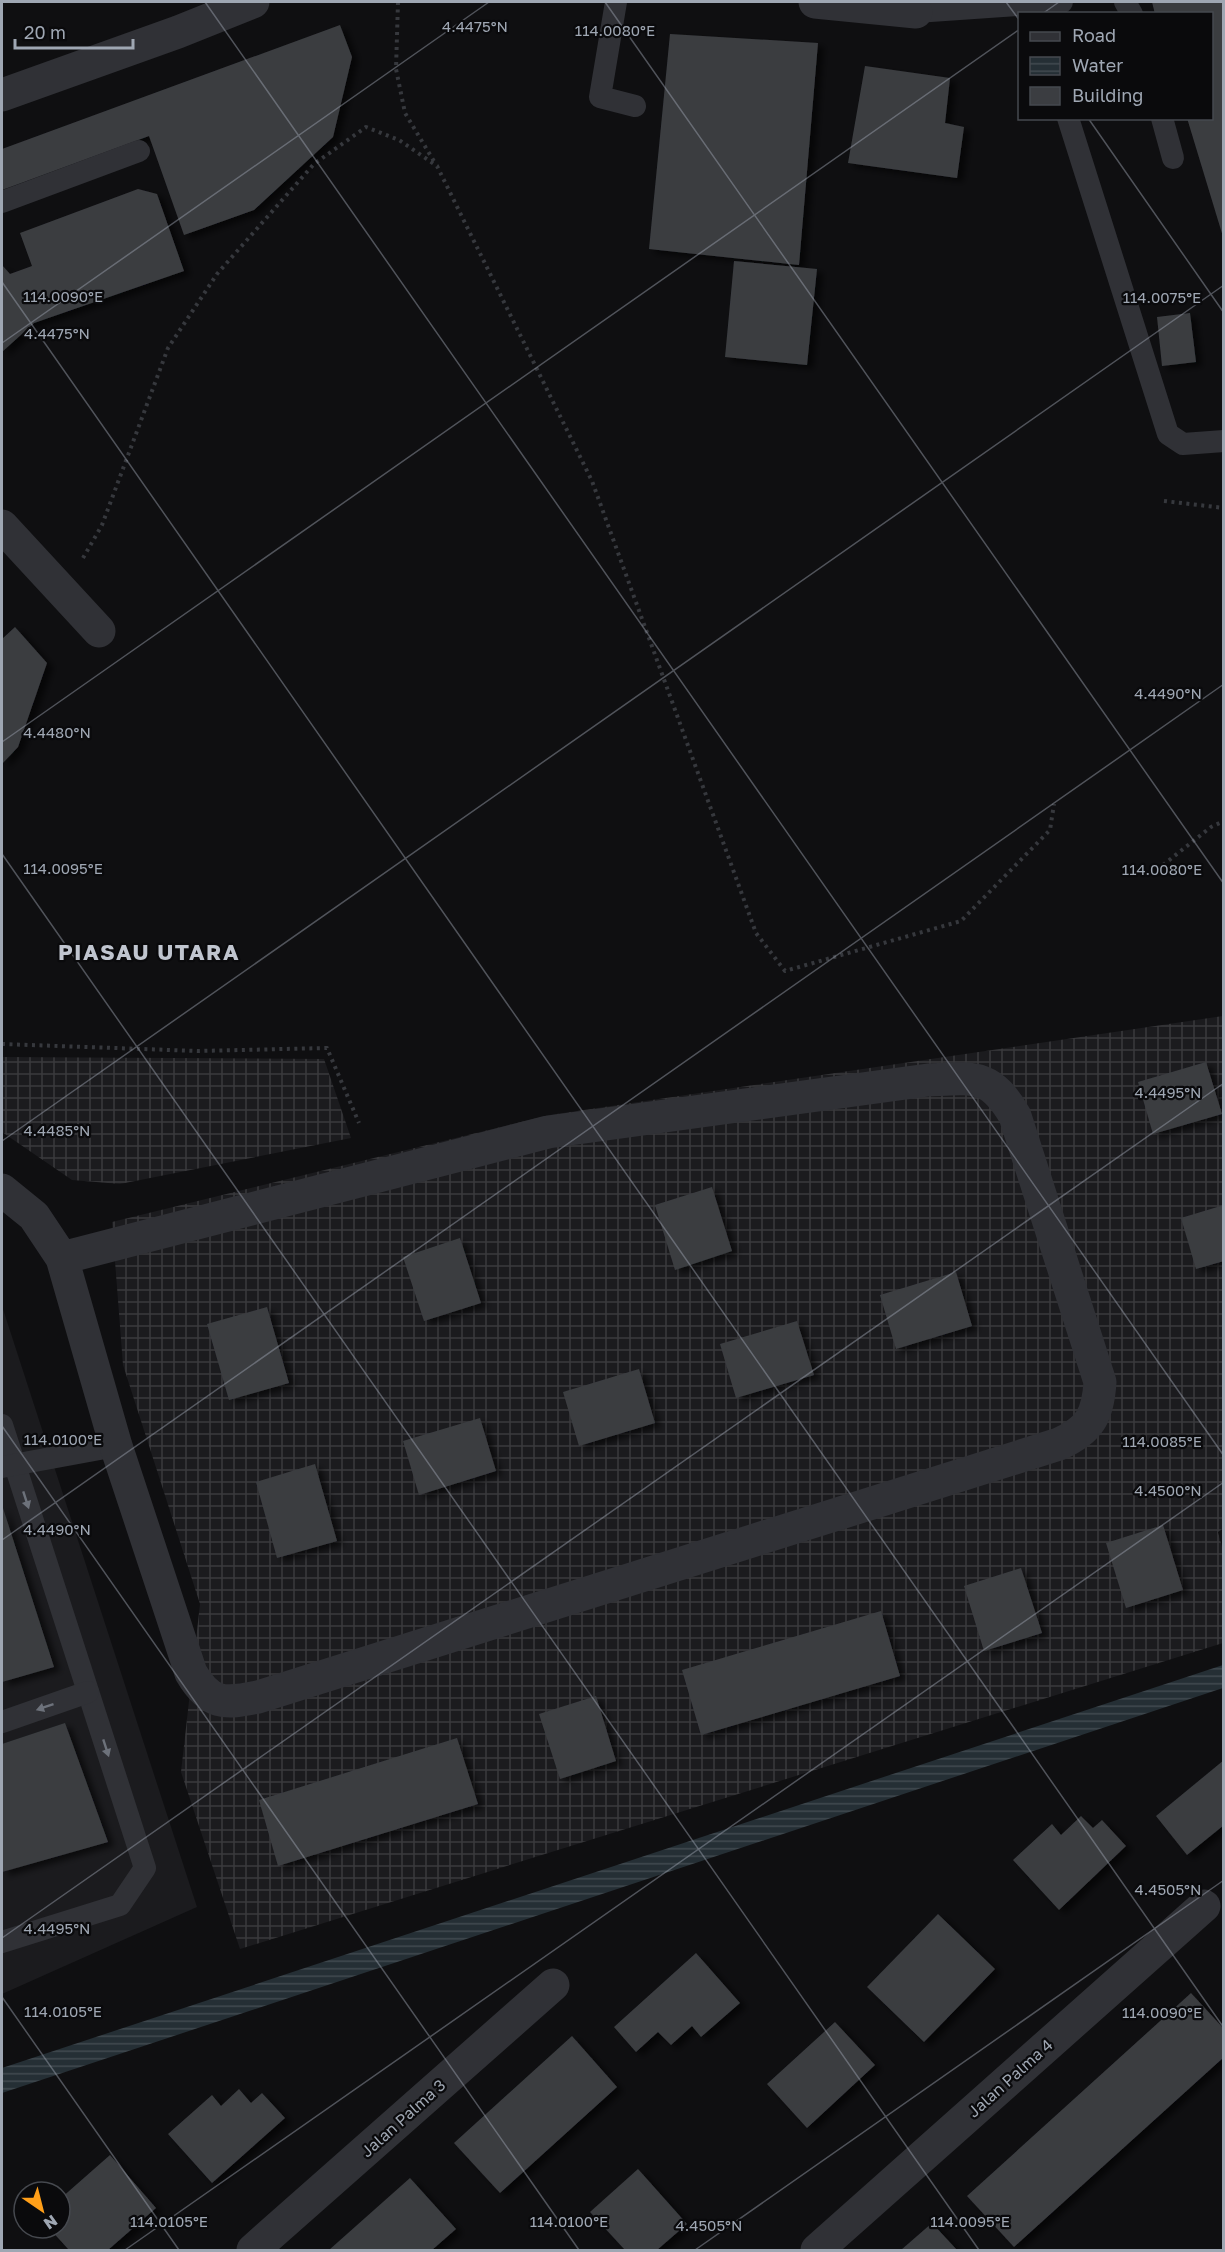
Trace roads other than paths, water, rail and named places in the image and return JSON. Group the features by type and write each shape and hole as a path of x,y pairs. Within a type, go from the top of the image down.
{"street":[{"path":"2,95 178,32 254,2"},
{"path":"815,2 916,12"},
{"path":"2,526 99,631"},
{"path":"2,1190 34,1216 62,1258 116,1446 191,1673 203,1692 217,1700 238,1701 258,1697 1059,1444 1077,1436 1089,1423 1098,1406 1100,1382 1015,1116 1004,1096 986,1082 959,1079 928,1080 548,1132 62,1258"},
{"name":"Jalan Palma 4","path":"817,2250 1204,1906"},
{"name":"Jalan Palma 3","path":"253,2250 553,1985"}],"lane":[{"path":"616,2 600,96 635,106"},
{"path":"916,12 1034,9 1062,2"},
{"path":"1069,120 1168,434 1183,444 1224,441"},
{"path":"1163,120 1173,158"},
{"path":"2,202 139,151"},
{"path":"2,1425 8,1465 88,1692 145,1868 120,1905 2,1942"},
{"path":"8,1465 116,1446"},
{"path":"2,1722 88,1692"}],"water":[{"path":"1223,1665 1223,1688 2,2093 2,2068"}],"district":[{"name":"PIASAU UTARA","path":"149,951"}]}
